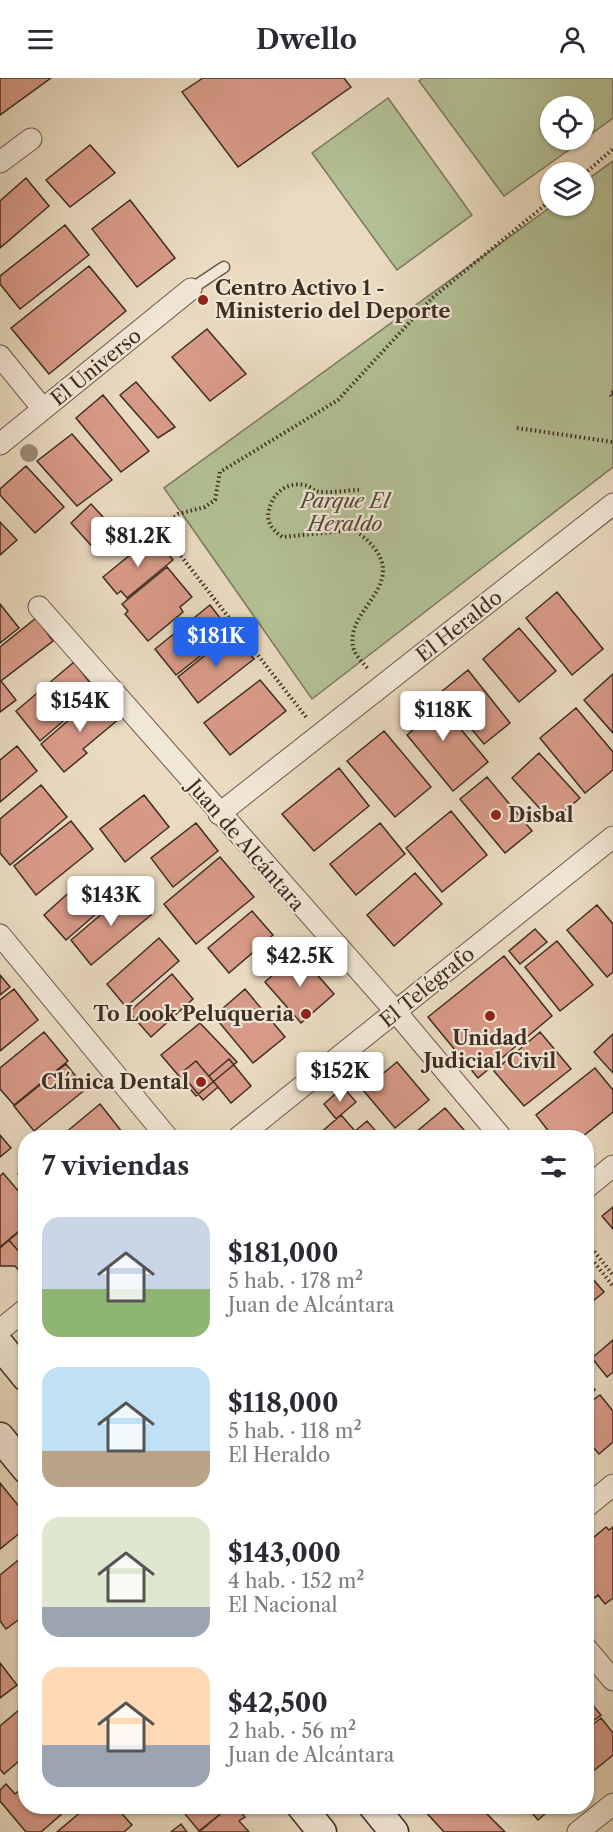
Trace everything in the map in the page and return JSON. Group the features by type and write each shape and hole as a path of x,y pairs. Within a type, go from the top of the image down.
{"main road":[{"path":"0,1345 18,1367"},
{"path":"0,1437 18,1458"},
{"path":"307,1814 320,1831"},
{"path":"379,1814 394,1832"}],"street":[{"path":"0,162 31,139"},
{"name":"El Universo","path":"0,444 191,290"},
{"path":"0,356 43,410"},
{"name":"El Heraldo","path":"219,814 613,504"},
{"name":"Juan de Alcántara","path":"39,607 219,814 396,1012 495,1130"},
{"name":"El Telégrafo","path":"248,1130 613,837"},
{"path":"0,935 161,1130"},
{"path":"594,1181 613,1166"},
{"path":"0,1330 18,1315"},
{"path":"594,1500 613,1485"},
{"path":"594,1657 613,1680"},
{"path":"578,1832 613,1804"}],"lane":[{"path":"191,290 224,267"}],"path":[{"path":"594,165 613,149"},
{"path":"313,711 306,717 160,529 178,514 204,507 215,500 220,472 338,400 432,298 540,209"},
{"path":"613,392 610,394 613,398"},
{"path":"517,428 613,442"},
{"path":"359,490 317,491 305,484 290,486 279,490 271,500 268,515 271,528 282,537 355,530 379,552 383,574 353,635 354,650 368,670 359,677"},
{"path":"594,1251 613,1275"},
{"path":"594,1262 613,1286"}],"green space":[{"path":"423,78 613,78 613,118 594,132 594,96 540,96 540,150 569,150 552,162 540,162 540,170 504,196 419,81"},
{"path":"388,98 472,215 397,270 312,153"},
{"name":"Parque El Heraldo","path":"613,161 613,467 312,699 164,488 540,215 594,216 594,175"}],"building":[{"path":"0,78 51,78 0,115"},
{"path":"203,78 344,78 351,87 238,167 182,92"},
{"path":"90,145 115,173 70,207 46,180"},
{"path":"26,178 49,206 0,248 0,201"},
{"path":"130,200 175,258 137,287 92,229"},
{"path":"65,225 89,255 20,309 0,284 0,276"},
{"path":"89,266 126,311 49,374 11,328"},
{"path":"207,329 246,374 210,401 172,357"},
{"path":"136,382 175,427 158,438 120,395"},
{"path":"103,395 149,451 121,472 76,418"},
{"path":"72,434 112,480 77,506 37,461"},
{"path":"26,466 64,507 35,533 0,495 0,489"},
{"path":"91,504 117,532 97,552 71,523"},
{"path":"0,522 17,540 0,555"},
{"path":"153,536 173,560 127,598 121,591 117,594 103,577"},
{"path":"167,567 192,597 180,607 183,612 148,641 125,614 128,611 122,604"},
{"path":"557,592 603,649 572,675 526,618"},
{"path":"0,604 19,628 0,643"},
{"path":"210,605 231,632 176,675 155,649"},
{"path":"36,618 53,641 1,681 16,700 0,712 0,647"},
{"path":"519,628 556,671 519,702 483,659"},
{"path":"233,633 254,659 198,703 178,677"},
{"path":"74,662 97,692 40,741 16,711"},
{"path":"468,670 510,723 484,744 441,692"},
{"path":"613,674 613,733 584,700"},
{"path":"260,680 286,711 230,755 204,723"},
{"path":"430,692 488,762 453,791 407,735 414,729 403,715"},
{"path":"99,694 119,719 83,749 87,753 64,772 41,744"},
{"path":"576,708 613,752 613,770 585,793 540,738"},
{"path":"384,731 431,787 395,817 347,761"},
{"path":"17,746 37,771 0,802 0,760"},
{"path":"539,753 580,798 552,822 512,778"},
{"path":"339,768 369,806 314,851 282,814"},
{"name":"Disbal","path":"487,777 532,831 505,853 460,799"},
{"path":"41,785 67,817 10,865 0,853 0,819"},
{"path":"144,795 169,827 125,862 100,829"},
{"path":"451,811 487,855 442,892 406,848"},
{"path":"71,821 93,849 36,895 14,866"},
{"path":"196,823 218,851 173,887 151,858"},
{"path":"380,823 405,854 356,895 330,864"},
{"path":"220,857 254,897 196,944 164,904"},
{"path":"415,873 442,904 394,946 367,915"},
{"path":"75,887 97,913 66,940 44,915"},
{"path":"130,890 151,915 91,965 71,940"},
{"path":"597,905 613,924 613,972 607,977 567,930"},
{"path":"252,911 273,935 229,973 208,948"},
{"path":"535,929 547,942 520,964 509,951"},
{"path":"159,938 179,961 126,1007 107,984"},
{"path":"557,941 593,985 560,1011 525,967"},
{"path":"298,953 334,994 301,1023 265,982"},
{"name":"Unidad Judicial Civil","path":"504,956 552,1016 478,1078 428,1017"},
{"path":"172,974 193,999 151,1037 129,1012"},
{"path":"0,975 10,987 0,995"},
{"path":"14,989 38,1020 0,1051 0,1000"},
{"path":"245,989 285,1037 253,1063 214,1016"},
{"path":"200,1023 237,1062 196,1096 161,1055"},
{"path":"44,1032 68,1061 14,1105 0,1089 0,1068"},
{"path":"540,1032 571,1069 524,1106 494,1071"},
{"path":"613,1034 613,1073 594,1052"},
{"path":"229,1059 251,1086 231,1103 209,1076"},
{"name":"Clínica Dental","path":"196,1061 218,1087 203,1100 181,1073"},
{"path":"397,1062 429,1100 395,1128 363,1090"},
{"path":"66,1064 86,1089 35,1130 14,1106"},
{"path":"595,1068 613,1090 613,1112 591,1130 548,1130 536,1115"},
{"path":"343,1087 356,1102 336,1119 324,1104"},
{"path":"100,1104 120,1130 69,1130"},
{"path":"445,1108 464,1130 418,1130"},
{"path":"341,1115 354,1130 324,1130"},
{"path":"367,1121 375,1130 356,1130"},
{"path":"0,1135 11,1148 0,1157"},
{"path":"3,1173 18,1191 18,1232 0,1247 0,1176"},
{"path":"613,1207 613,1229 602,1216"},
{"path":"18,1233 18,1251 9,1240"},
{"path":"9,1240 18,1251 18,1269 15,1266 0,1266 0,1248"},
{"path":"594,1280 604,1292 594,1300"},
{"path":"613,1340 613,1372 607,1377 594,1361 594,1356"},
{"path":"600,1395 613,1411 613,1442 599,1454 594,1448 594,1399"},
{"path":"0,1483 18,1505 18,1534 0,1549"},
{"path":"606,1527 609,1530 613,1527 613,1598 605,1604 598,1595 594,1597 594,1537"},
{"path":"18,1560 18,1620 6,1629 0,1621 0,1575"},
{"path":"0,1663 17,1685 0,1698"},
{"path":"594,1707 601,1715 594,1720"},
{"path":"18,1711 18,1762 4,1774 0,1769 0,1726"},
{"path":"601,1718 613,1733 613,1755 594,1770 594,1724"},
{"path":"6,1784 15,1794 18,1792 18,1814 62,1814 41,1832 26,1832 0,1801 0,1790"},
{"path":"78,1814 122,1814 132,1825 124,1832 57,1832"},
{"path":"185,1814 220,1814 199,1831"},
{"path":"220,1814 243,1814 245,1817 239,1821 249,1832 199,1832"},
{"path":"428,1814 487,1814 505,1832 444,1832"},
{"path":"533,1814 545,1814 538,1820"},
{"path":"181,1824 187,1832 171,1832"}],"place":[{"name":"Centro Activo 1 - Ministerio del Deporte","path":"203,300"},
{"name":"Disbal","path":"496,815"},
{"name":"To Look Peluqueria","path":"306,1014"},
{"name":"Unidad Judicial Civil","path":"490,1016"},
{"name":"Clínica Dental","path":"201,1082"}]}
